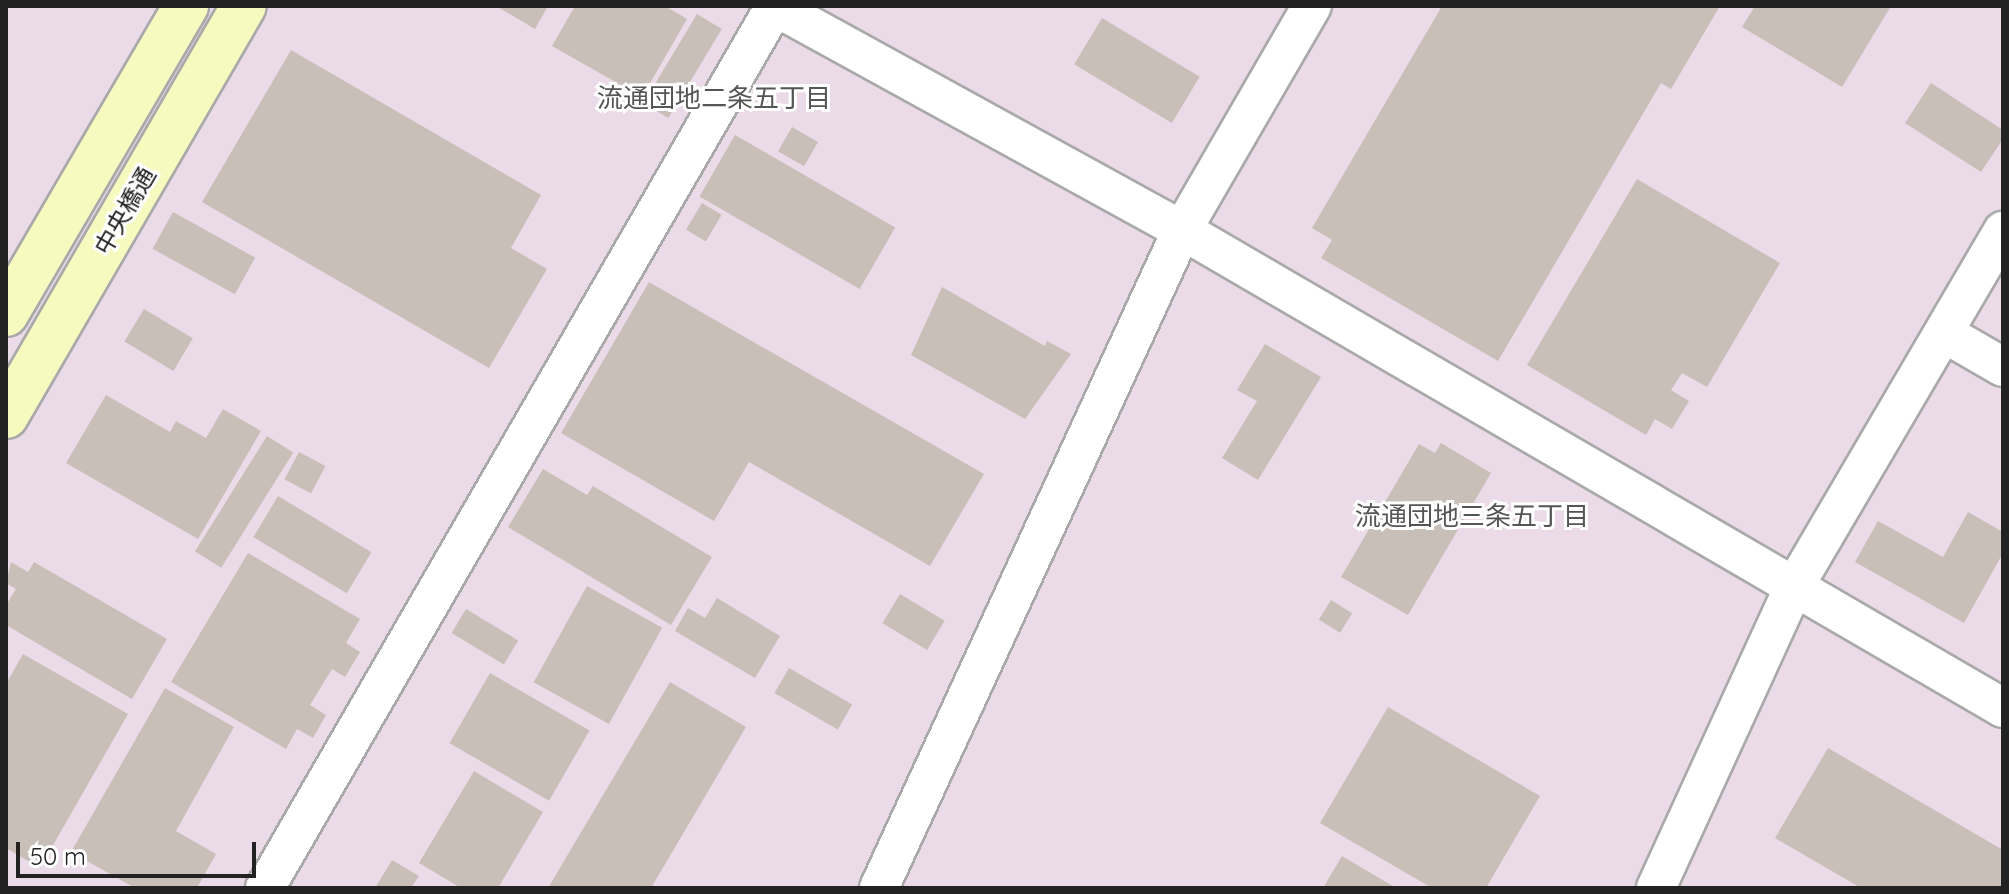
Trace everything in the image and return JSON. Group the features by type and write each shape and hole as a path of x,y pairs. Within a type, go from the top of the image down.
{"main road":[{"name":"中央橋通","path":"6,314 186,6"},
{"name":"中央橋通","path":"6,416 244,6"}],"street":[{"path":"265,888 774,6 1182,230 2003,708"},
{"path":"879,888 1182,230 1312,6"},
{"path":"1656,888 1794,587 2003,231"},
{"path":"1944,333 2003,367"}],"shaded area":[{"path":"6,6 2003,6 2003,888 6,888"}],"building":[{"path":"496,6 548,6 535,29"},
{"path":"575,6 665,6 687,19 642,97 552,46"},
{"path":"1442,6 1720,6 1671,89 1661,83 1498,361 1321,258 1332,240 1312,228"},
{"path":"1755,6 1891,6 1842,87 1742,27"},
{"path":"697,14 722,29 668,118 643,103"},
{"path":"1102,18 1200,77 1172,123 1074,64"},
{"path":"291,50 541,195 511,248 547,269 489,368 202,202"},
{"path":"1931,83 2003,130 2003,139 1981,172 1905,123"},
{"path":"792,127 818,142 804,166 778,151"},
{"path":"735,135 895,228 860,289 700,196"},
{"path":"1637,179 1780,263 1707,387 1682,373 1671,390 1689,401 1672,429 1655,419 1646,435 1527,365"},
{"path":"702,203 722,215 706,241 686,230"},
{"path":"173,212 255,258 235,294 153,249"},
{"path":"649,282 984,474 930,566 749,462 714,521 561,433"},
{"path":"942,287 1045,346 1047,341 1071,354 1025,419 911,355"},
{"path":"144,309 193,338 173,371 124,342"},
{"path":"1265,344 1321,377 1258,480 1222,458 1257,401 1237,390"},
{"path":"106,395 170,432 176,421 206,438 223,409 261,431 198,539 66,463"},
{"path":"267,436 293,452 221,568 195,551"},
{"path":"1441,443 1491,473 1408,615 1341,577 1419,444 1435,453"},
{"path":"299,452 325,466 311,493 284,479"},
{"path":"543,469 587,495 593,486 712,557 671,625 508,527"},
{"path":"278,496 371,552 347,593 253,537"},
{"path":"1968,512 2003,532 2003,553 1964,623 1855,562 1878,521 1943,557"},
{"path":"248,553 360,619 346,643 360,652 345,677 332,669 310,705 326,715 313,738 297,729 286,749 171,682"},
{"path":"11,562 28,572 34,562 167,639 132,699 6,625 6,605 16,589 6,583"},
{"path":"587,586 662,628 609,724 534,682"},
{"path":"900,594 945,621 927,650 882,623"},
{"path":"717,598 780,636 755,678 675,631 688,608 705,618"},
{"path":"1331,600 1352,613 1340,633 1319,620"},
{"path":"466,609 518,640 504,664 452,633"},
{"path":"23,654 128,714 40,868 6,848 6,684"},
{"path":"789,668 852,704 838,730 774,693"},
{"path":"490,673 590,730 549,801 450,743"},
{"path":"670,682 746,727 651,888 548,888"},
{"path":"165,688 234,727 176,831 216,854 197,888 135,888 71,852"},
{"path":"1388,707 1540,796 1486,888 1432,888 1320,823"},
{"path":"1828,748 2003,850 2003,888 1861,888 1775,838"},
{"path":"474,771 543,812 498,888 461,888 419,863"},
{"path":"1342,856 1396,888 1323,888"},
{"path":"392,860 419,876 411,888 375,888"}],"district":[{"name":"流通団地二条五丁目","path":"714,98"},
{"name":"流通団地三条五丁目","path":"1472,516"}]}
